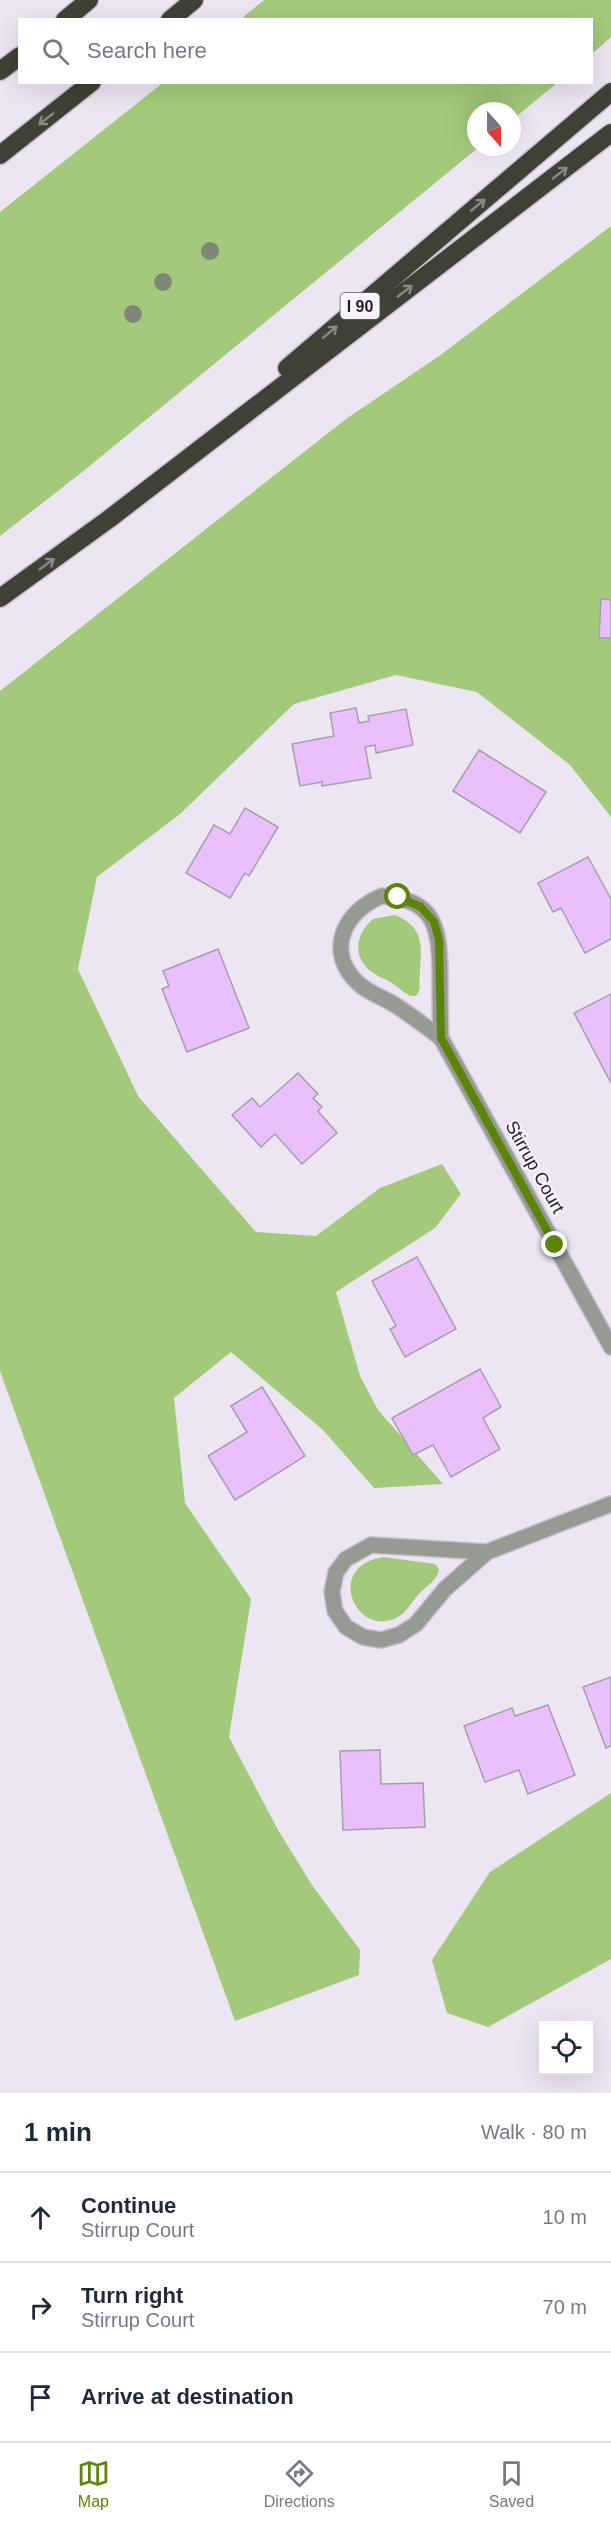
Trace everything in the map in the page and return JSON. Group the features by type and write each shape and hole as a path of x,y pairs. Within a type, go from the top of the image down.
{"highway":[{"path":"67,18 89,0"},
{"path":"172,18 194,0"},
{"path":"0,71 18,58"},
{"path":"0,155 89,84"},
{"name":"I 90","path":"0,598 109,519 611,92"},
{"path":"109,519 611,133"}],"street":[{"name":"Stirrup Court","path":"441,1038 439,940 434,922 421,907 404,899 382,896 367,902 352,915 343,932 341,948 347,969 359,984 396,1006 441,1038 611,1347"},
{"path":"487,1552 371,1545 346,1559 336,1572 332,1592 335,1611 346,1627 363,1637 381,1640 399,1635 416,1624 445,1589 487,1552 611,1504"}],"green space":[{"path":"264,0 611,0 611,37 593,53 593,18 242,18"},
{"path":"161,84 556,84 521,113 521,102 467,102 468,156 81,473 0,536 0,212"},
{"path":"611,226 611,817 570,765 477,692 396,675 294,704 180,814 97,877 78,969 138,1096 256,1232 316,1236 380,1188 442,1164 461,1194 435,1228 336,1292 360,1376 378,1410 443,1484 374,1488 323,1430 231,1352 174,1398 185,1503 251,1599 229,1737 278,1830 312,1885 360,1950 359,1975 235,2021 0,1371 0,691 346,419 442,354"},
{"path":"395,915 407,921 419,937 421,946 420,989 416,996 406,994 375,974 362,962 359,955 359,940 367,925 373,919"},
{"path":"384,1557 435,1564 439,1569 434,1580 404,1613 386,1621 372,1619 361,1612 353,1600 351,1587 354,1574 365,1563"},
{"path":"611,1793 611,1959 488,2027 447,2013 432,1960 490,1872"}],"building":[{"path":"601,599 611,600 611,638 599,638"},
{"path":"356,708 359,723 369,721 368,716 406,709 413,745 376,753 375,745 365,747 371,778 322,786 322,782 300,786 292,744 334,736 330,713"},
{"path":"479,750 546,792 520,833 453,791"},
{"path":"245,808 278,827 249,876 245,873 230,898 186,873 214,825 230,834"},
{"path":"588,857 611,899 611,939 585,953 561,908 553,912 538,883"},
{"path":"218,949 249,1028 187,1052 162,989 169,986 163,971"},
{"path":"611,994 611,1083 574,1013"},
{"path":"298,1073 318,1094 313,1098 322,1107 318,1111 337,1133 302,1164 275,1134 261,1147 232,1115 252,1098 260,1107"},
{"path":"417,1257 456,1329 405,1357 390,1329 396,1326 372,1281"},
{"path":"480,1369 501,1407 483,1418 500,1449 451,1477 433,1445 413,1455 392,1418"},
{"path":"262,1387 305,1456 235,1500 208,1456 247,1432 231,1406"},
{"path":"611,1677 611,1746 606,1748 583,1687"},
{"path":"548,1705 575,1775 528,1794 519,1770 485,1782 464,1726 512,1708 515,1716"},
{"path":"380,1750 381,1784 423,1783 425,1827 343,1830 340,1751"}],"route":[{"path":"398,897 421,907 434,922 439,940 441,1038 555,1245"}]}
